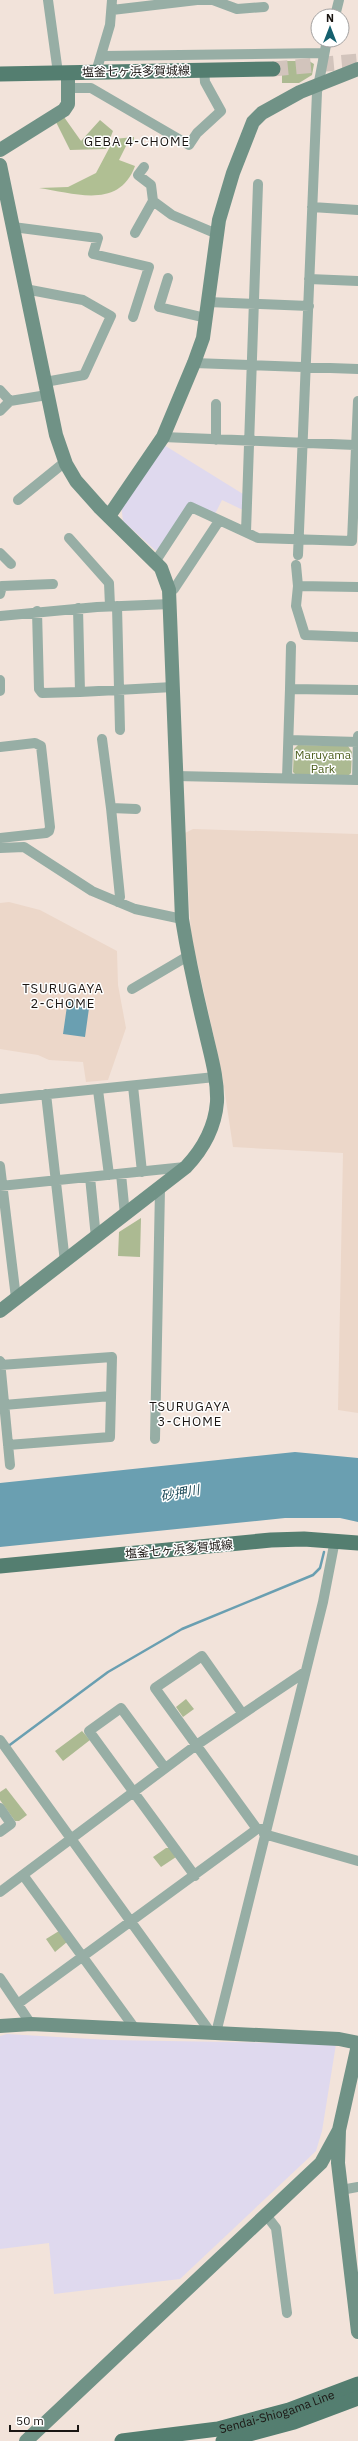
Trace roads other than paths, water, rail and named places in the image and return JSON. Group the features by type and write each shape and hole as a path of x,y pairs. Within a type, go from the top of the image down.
{"main road":[{"name":"塩釜七ヶ浜多賀城線","path":"0,74 65,78 96,72 273,69"},
{"name":"塩釜七ヶ浜多賀城線","path":"0,1566 271,1540 335,1540 358,1543"},
{"name":"Sendai-Shiogama Line","path":"122,2441 218,2429 289,2410 358,2384"},
{"name":"Sendai-Shiogama Line","path":"223,2441 294,2422 358,2398"}],"street":[{"path":"0,150 64,110 68,104 65,78 48,0"},
{"path":"96,72 103,56 112,5 213,0 237,9 264,8"},
{"path":"325,48 318,84 296,606 305,636 358,637"},
{"path":"103,56 324,52"},
{"path":"109,516 163,437 194,363 203,338 216,234 233,173 253,122 262,114 278,104 318,84 358,69"},
{"path":"65,78 91,88 189,145 197,133 221,111 205,82 204,70"},
{"path":"0,166 56,435 65,462 84,491 161,568 169,590 171,604 182,919 188,956 215,1077 216,1102 211,1129 199,1153 186,1167 160,1189 0,1311"},
{"path":"135,233 153,201 151,185 138,176 144,167"},
{"path":"246,532 258,184"},
{"path":"153,201 172,215 216,234"},
{"path":"312,207 358,210"},
{"path":"12,226 98,238 93,254 149,267 133,317"},
{"path":"168,278 158,312 206,318"},
{"path":"309,279 358,281"},
{"path":"0,411 10,401 84,375 111,316 83,300 25,289"},
{"path":"208,302 309,306"},
{"path":"194,363 358,369"},
{"path":"0,390 10,401"},
{"path":"156,562 191,506 219,521 258,538 352,541 358,401"},
{"path":"216,404 216,440"},
{"path":"163,437 248,442 355,445"},
{"path":"18,500 65,462"},
{"path":"169,590 174,589 219,521"},
{"path":"69,538 109,583 113,606 120,690 120,730"},
{"path":"0,553 11,564"},
{"path":"0,594 2,586 53,584"},
{"path":"298,586 358,587"},
{"path":"0,616 78,608 171,604"},
{"path":"78,608 80,692"},
{"path":"37,611 39,689 42,693 48,694 173,687"},
{"path":"287,778 291,646"},
{"path":"0,680 0,691"},
{"path":"290,689 358,690"},
{"path":"176,776 358,780 358,736"},
{"path":"102,739 120,897 118,902"},
{"path":"289,740 358,742"},
{"path":"0,747 36,743 41,746 50,831 46,833 0,838"},
{"path":"111,808 136,810"},
{"path":"0,848 12,846 24,848 92,891 134,909 182,919"},
{"path":"132,989 188,956"},
{"path":"0,1100 215,1077"},
{"path":"133,1086 142,1172"},
{"path":"98,1090 109,1175"},
{"path":"46,1094 65,1262"},
{"path":"0,1166 1,1186 16,1298"},
{"path":"1,1186 186,1167"},
{"path":"121,1174 125,1215"},
{"path":"90,1177 96,1238"},
{"path":"155,1439 160,1189"},
{"path":"0,1365 112,1357 110,1437 8,1445"},
{"path":"0,1361 10,1465"},
{"path":"4,1405 112,1396"},
{"path":"214,2033 262,1831 305,1672 335,1540"},
{"path":"242,1713 202,1656 155,1688 196,1746 262,1831 358,1862"},
{"path":"0,1892 165,1768 242,1713 305,1672"},
{"path":"165,1768 121,1708 89,1731 195,1876"},
{"path":"0,1740 70,1839 214,2033"},
{"path":"0,1808 11,1824 0,1832"},
{"path":"19,2004 195,1876 262,1831"},
{"path":"23,1875 136,2030"},
{"path":"0,1978 19,2004 31,2024"},
{"path":"0,2026 31,2024 339,2039 358,2044 339,2130 340,2183 354,2270 358,2332"},
{"path":"26,2441 321,2163 339,2130"},
{"path":"321,2163 333,2170 340,2183 358,2187"},
{"path":"266,2215 276,2228 287,2313"}],"water":[{"path":"68,999 90,1001 85,1037 63,1034"},
{"name":"砂押川","path":"295,1452 358,1458 358,1522 340,1518 285,1518 0,1547 0,1483"}],"waterway":[{"path":"7,1747 108,1672 182,1629 313,1575 320,1568 324,1552"}],"tunnel":[{"path":"273,69 358,61"}],"district":[{"name":"GEBA 4-CHOME","path":"137,141"},
{"name":"TSURUGAYA 2-CHOME","path":"63,996"},
{"name":"TSURUGAYA 3-CHOME","path":"190,1414"}],"park label":[{"name":"Maruyama Park","path":"323,761"}]}
